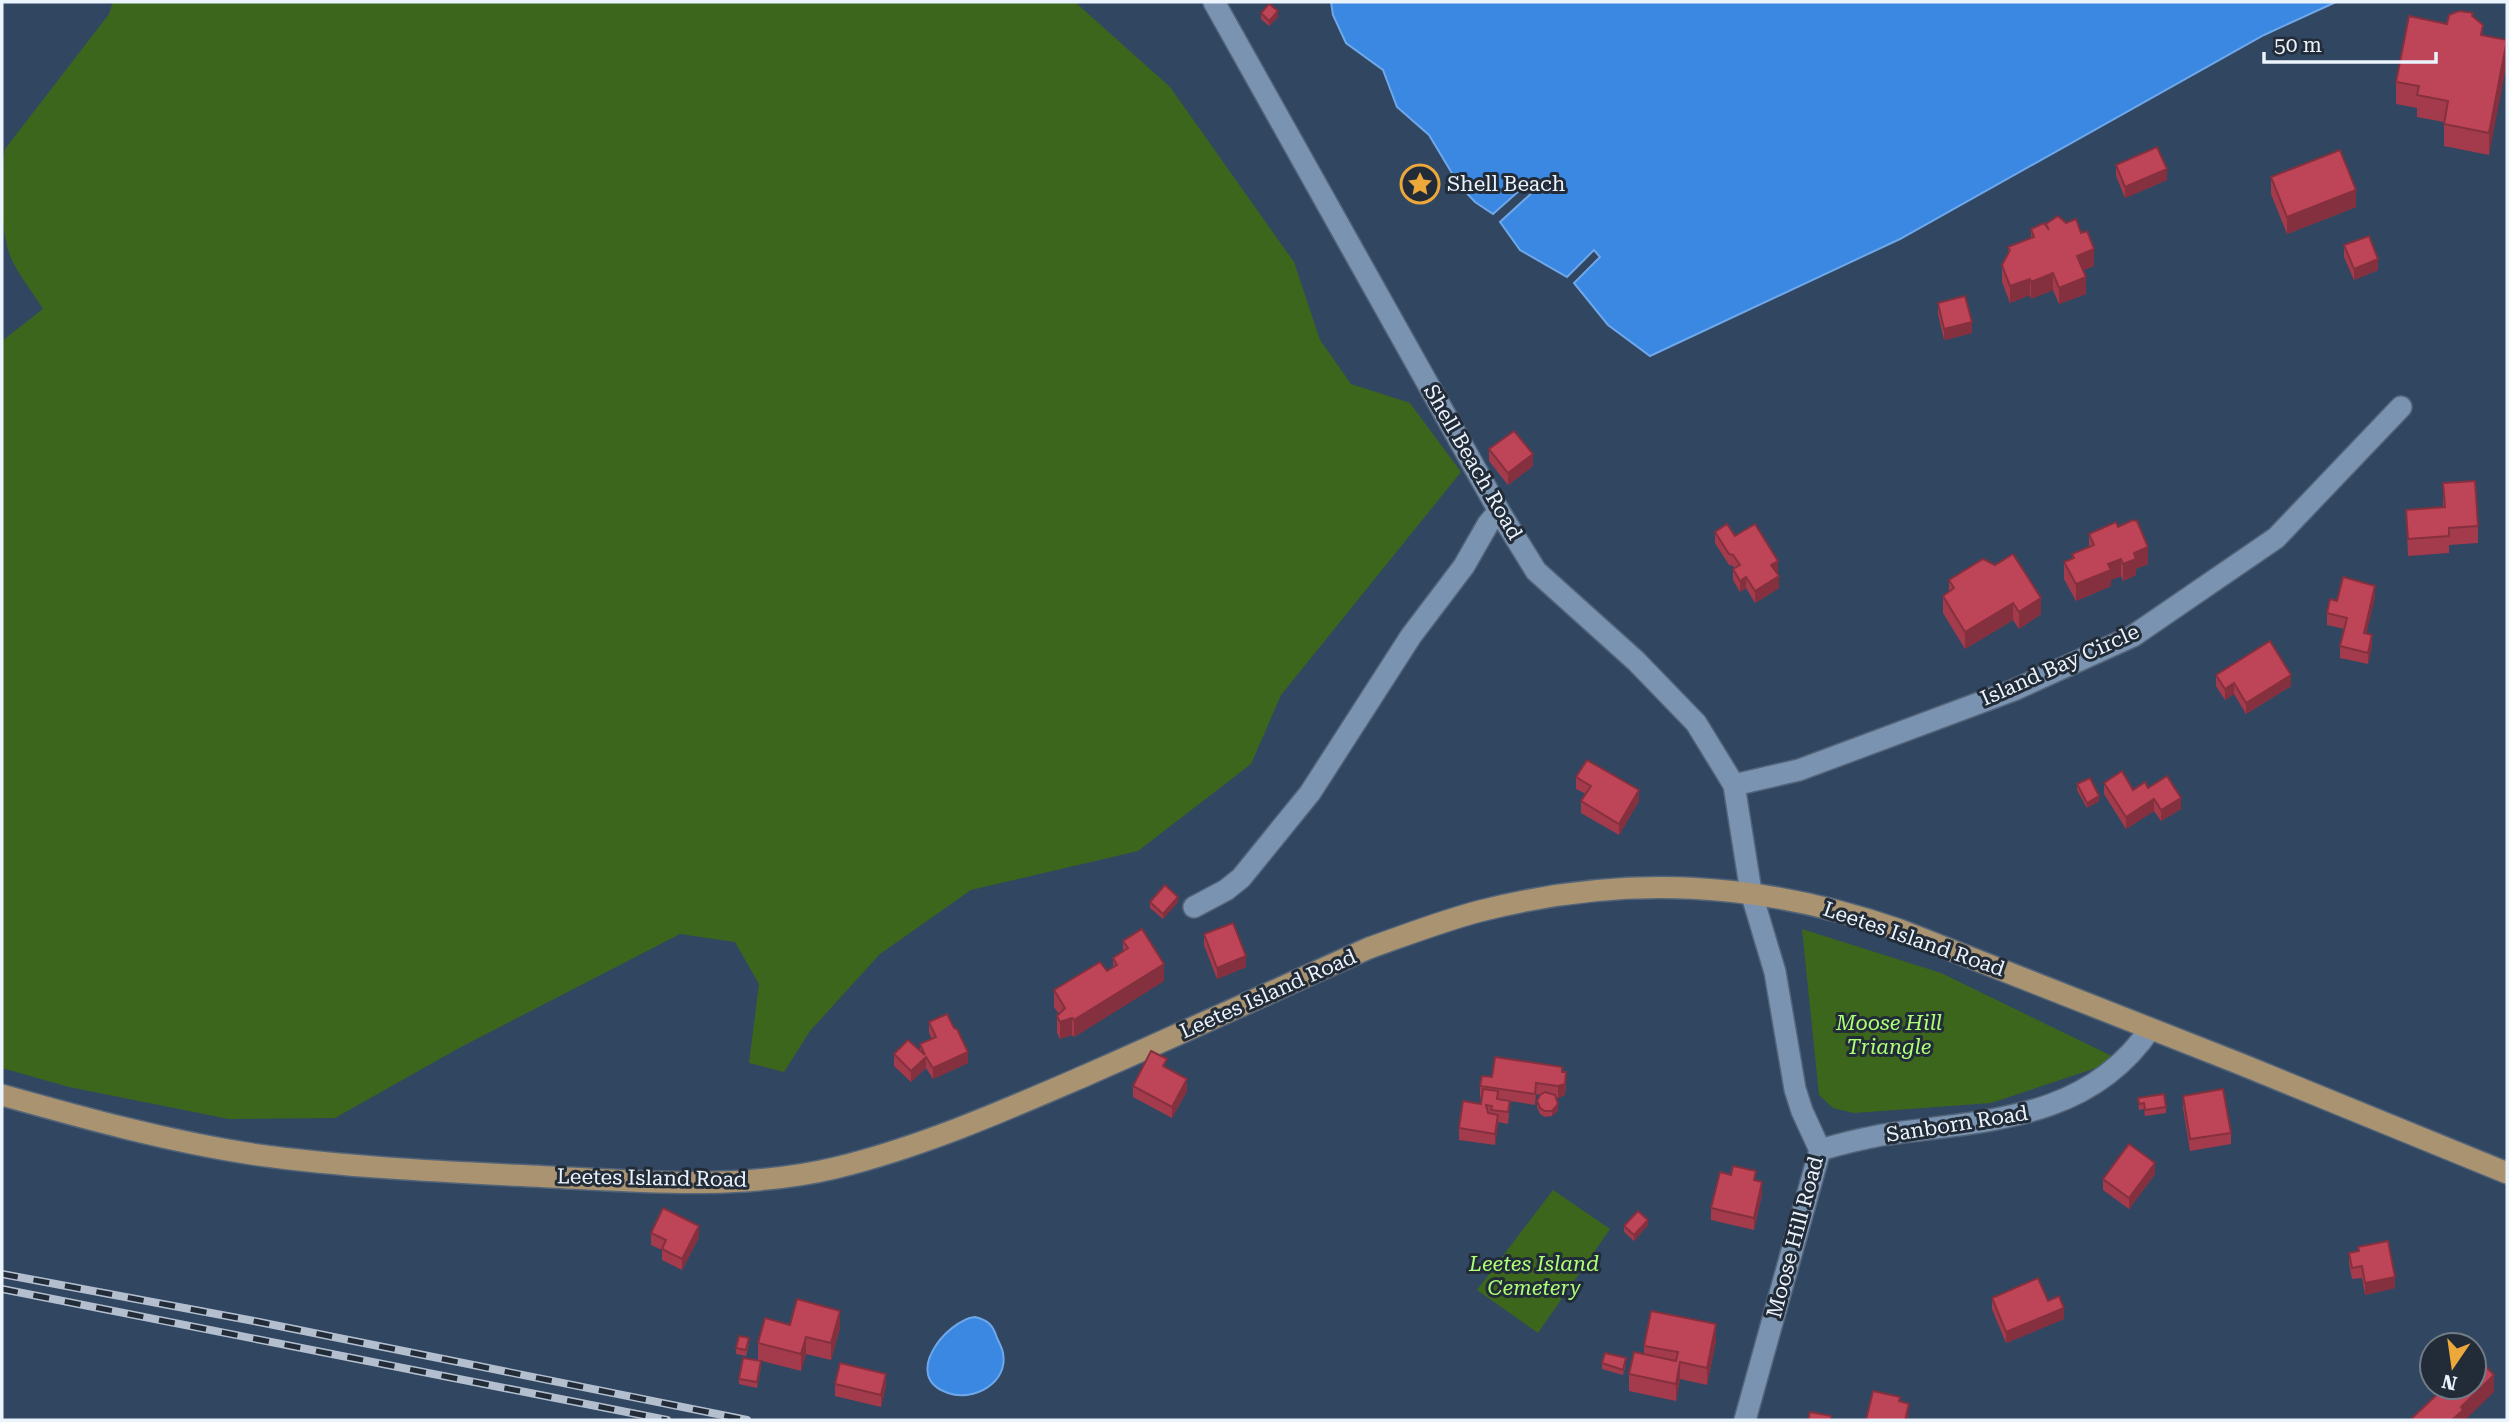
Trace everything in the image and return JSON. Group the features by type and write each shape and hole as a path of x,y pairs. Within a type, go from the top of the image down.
{"main road":[{"name":"Leetes Island Road","path":"2,1095 182,1142 308,1161 369,1167 612,1180 716,1182 758,1179 831,1169 965,1128 1369,948 1468,915 1546,897 1599,890 1698,887 1751,892 1857,915 1954,950 2507,1173"}],"street":[{"name":"Shell Beach Road","path":"1214,2 1499,511 1536,571 1636,661 1696,723 1734,785 1751,892"},
{"name":"Island Bay Circle","path":"1734,785 1799,770 2002,694 2133,636 2276,538 2401,407"},
{"path":"1194,907 1226,890 1241,877 1310,793 1411,636 1464,566 1499,511"},
{"name":"Moose Hill Road","path":"1745,1420 1820,1150 1795,1089 1775,972 1751,892"},
{"name":"Sanborn Road","path":"1820,1150 1882,1136 1984,1123 2039,1110 2076,1094 2118,1066 2137,1048 2150,1029"}],"green space":[{"path":"113,2 1075,2 1170,87 1294,262 1320,340 1351,384 1410,403 1461,472 1281,695 1251,764 1138,851 971,890 880,954 810,1031 784,1072 749,1063 759,984 735,942 680,934 459,1048 335,1118 229,1119 69,1087 2,1068 2,341 43,309 9,253 2,215 3,161 5,149 109,14"},
{"name":"Moose Hill Triangle","path":"1802,929 1941,973 2120,1060 1991,1103 1854,1113 1833,1108 1819,1095"},
{"name":"Leetes Island Cemetery","path":"1553,1190 1610,1229 1538,1333 1477,1290"}],"water":[{"path":"1331,2 2336,2 2264,35 1900,239 1650,356 1608,325 1574,283 1600,257 1594,250 1567,277 1520,250 1500,222 1535,190 1528,183 1493,214 1475,202 1459,185 1429,135 1397,107 1383,70 1346,43 1333,15"},
{"path":"975,1317 987,1322 994,1330 1003,1353 1000,1373 987,1388 978,1392 968,1395 948,1393 934,1385 928,1375 928,1363 941,1338 964,1320"}],"building":[{"path":"1269,4 1278,11 1269,21 1261,13"},
{"path":"2459,11 2473,13 2472,16 2483,25 2481,35 2507,40 2489,133 2444,124 2448,101 2417,95 2419,86 2396,82 2409,16 2447,24 2449,15"},
{"path":"2157,147 2167,169 2125,187 2116,165"},
{"path":"2340,150 2356,190 2287,217 2271,177"},
{"path":"2058,216 2066,223 2076,219 2081,233 2087,231 2094,249 2077,256 2086,277 2059,288 2053,273 2031,282 2030,279 2010,286 2002,265 2010,250 2008,247 2034,237 2031,229 2044,223 2049,230 2046,224"},
{"path":"2369,236 2378,259 2354,269 2344,245"},
{"path":"1965,296 1972,322 1944,329 1938,303"},
{"path":"1514,431 1533,454 1508,473 1489,449"},
{"path":"2475,481 2478,526 2449,528 2449,536 2408,539 2406,510 2445,507 2443,483"},
{"path":"2133,520 2137,521 2148,547 2134,553 2136,559 2123,564 2121,559 2108,564 2111,570 2076,584 2064,562 2074,558 2072,554 2094,545 2089,534 2116,522 2118,527"},
{"path":"1727,524 1735,536 1755,524 1778,561 1771,565 1779,576 1755,591 1746,577 1740,581 1733,569 1740,565 1733,555 1729,554 1715,532"},
{"path":"2013,554 2041,598 2019,612 2013,603 1965,632 1943,596 1954,588 1949,580 1983,559 1995,565"},
{"path":"2343,577 2375,586 2364,633 2372,635 2368,653 2340,646 2347,618 2327,613 2330,599 2337,601"},
{"path":"2270,641 2291,675 2246,703 2234,683 2225,689 2216,675"},
{"path":"1587,760 1639,790 1619,824 1581,801 1591,786 1576,777"},
{"path":"2122,771 2133,790 2145,782 2148,788 2167,776 2181,798 2161,810 2154,799 2126,817 2104,783"},
{"path":"2090,778 2099,796 2087,803 2077,784"},
{"path":"1165,885 1178,897 1163,914 1150,902"},
{"path":"1233,923 1246,956 1217,968 1204,934"},
{"path":"1142,929 1164,964 1074,1020 1072,1018 1060,1022 1057,1016 1065,1008 1054,990 1100,962 1107,971 1117,965 1113,958 1128,948 1123,941"},
{"path":"947,1014 968,1052 933,1068 926,1057 911,1071 894,1054 908,1040 925,1055 920,1044 936,1037 929,1022"},
{"path":"1151,1051 1167,1059 1163,1066 1187,1079 1172,1107 1133,1086"},
{"path":"1495,1057 1562,1067 1562,1072 1566,1072 1565,1084 1558,1086 1536,1083 1535,1094 1480,1086 1482,1076 1492,1077"},
{"path":"1483,1089 1498,1091 1497,1099 1510,1101 1508,1112 1491,1110 1492,1106 1486,1105 1488,1113 1498,1115 1495,1134 1459,1128 1463,1101 1481,1104"},
{"path":"2223,1089 2231,1133 2190,1139 2183,1096"},
{"path":"1545,1092 1555,1095 1558,1104 1552,1111 1540,1108 1537,1101"},
{"path":"2164,1094 2166,1107 2145,1110 2144,1103 2139,1104 2138,1098"},
{"path":"2129,1144 2155,1163 2129,1198 2103,1179"},
{"path":"1733,1166 1756,1171 1754,1180 1762,1182 1754,1218 1711,1208 1720,1172 1731,1175"},
{"path":"663,1208 699,1226 682,1259 662,1249 666,1240 651,1233"},
{"path":"1638,1211 1648,1220 1634,1235 1624,1226"},
{"path":"2388,1241 2395,1277 2365,1283 2362,1266 2352,1268 2349,1253 2359,1251 2358,1247"},
{"path":"2038,1278 2048,1301 2059,1296 2064,1308 2006,1332 1992,1298"},
{"path":"797,1299 840,1311 831,1343 806,1337 801,1354 758,1343 765,1318 790,1325"},
{"path":"1651,1311 1716,1324 1707,1368 1680,1362 1676,1384 1629,1374 1634,1352 1676,1361 1678,1352 1644,1346"},
{"path":"739,1336 749,1338 746,1350 736,1348"},
{"path":"1605,1353 1626,1358 1623,1370 1602,1363"},
{"path":"743,1358 761,1361 757,1382 739,1379"},
{"path":"840,1363 886,1374 881,1395 835,1384"},
{"path":"2488,1369 2494,1375 2488,1381"},
{"path":"1873,1391 1900,1397 1899,1401 1909,1404 1905,1420 1866,1420"},
{"path":"2430,1401 2467,1401 2461,1407 2463,1410 2452,1420 2410,1420"},
{"path":"1810,1412 1831,1416 1831,1420 1808,1420"}],"railway":[{"path":"2,1274 259,1322 747,1420"},
{"path":"2,1289 667,1420"}],"place":[{"name":"Shell Beach","path":"1420,184"}]}
